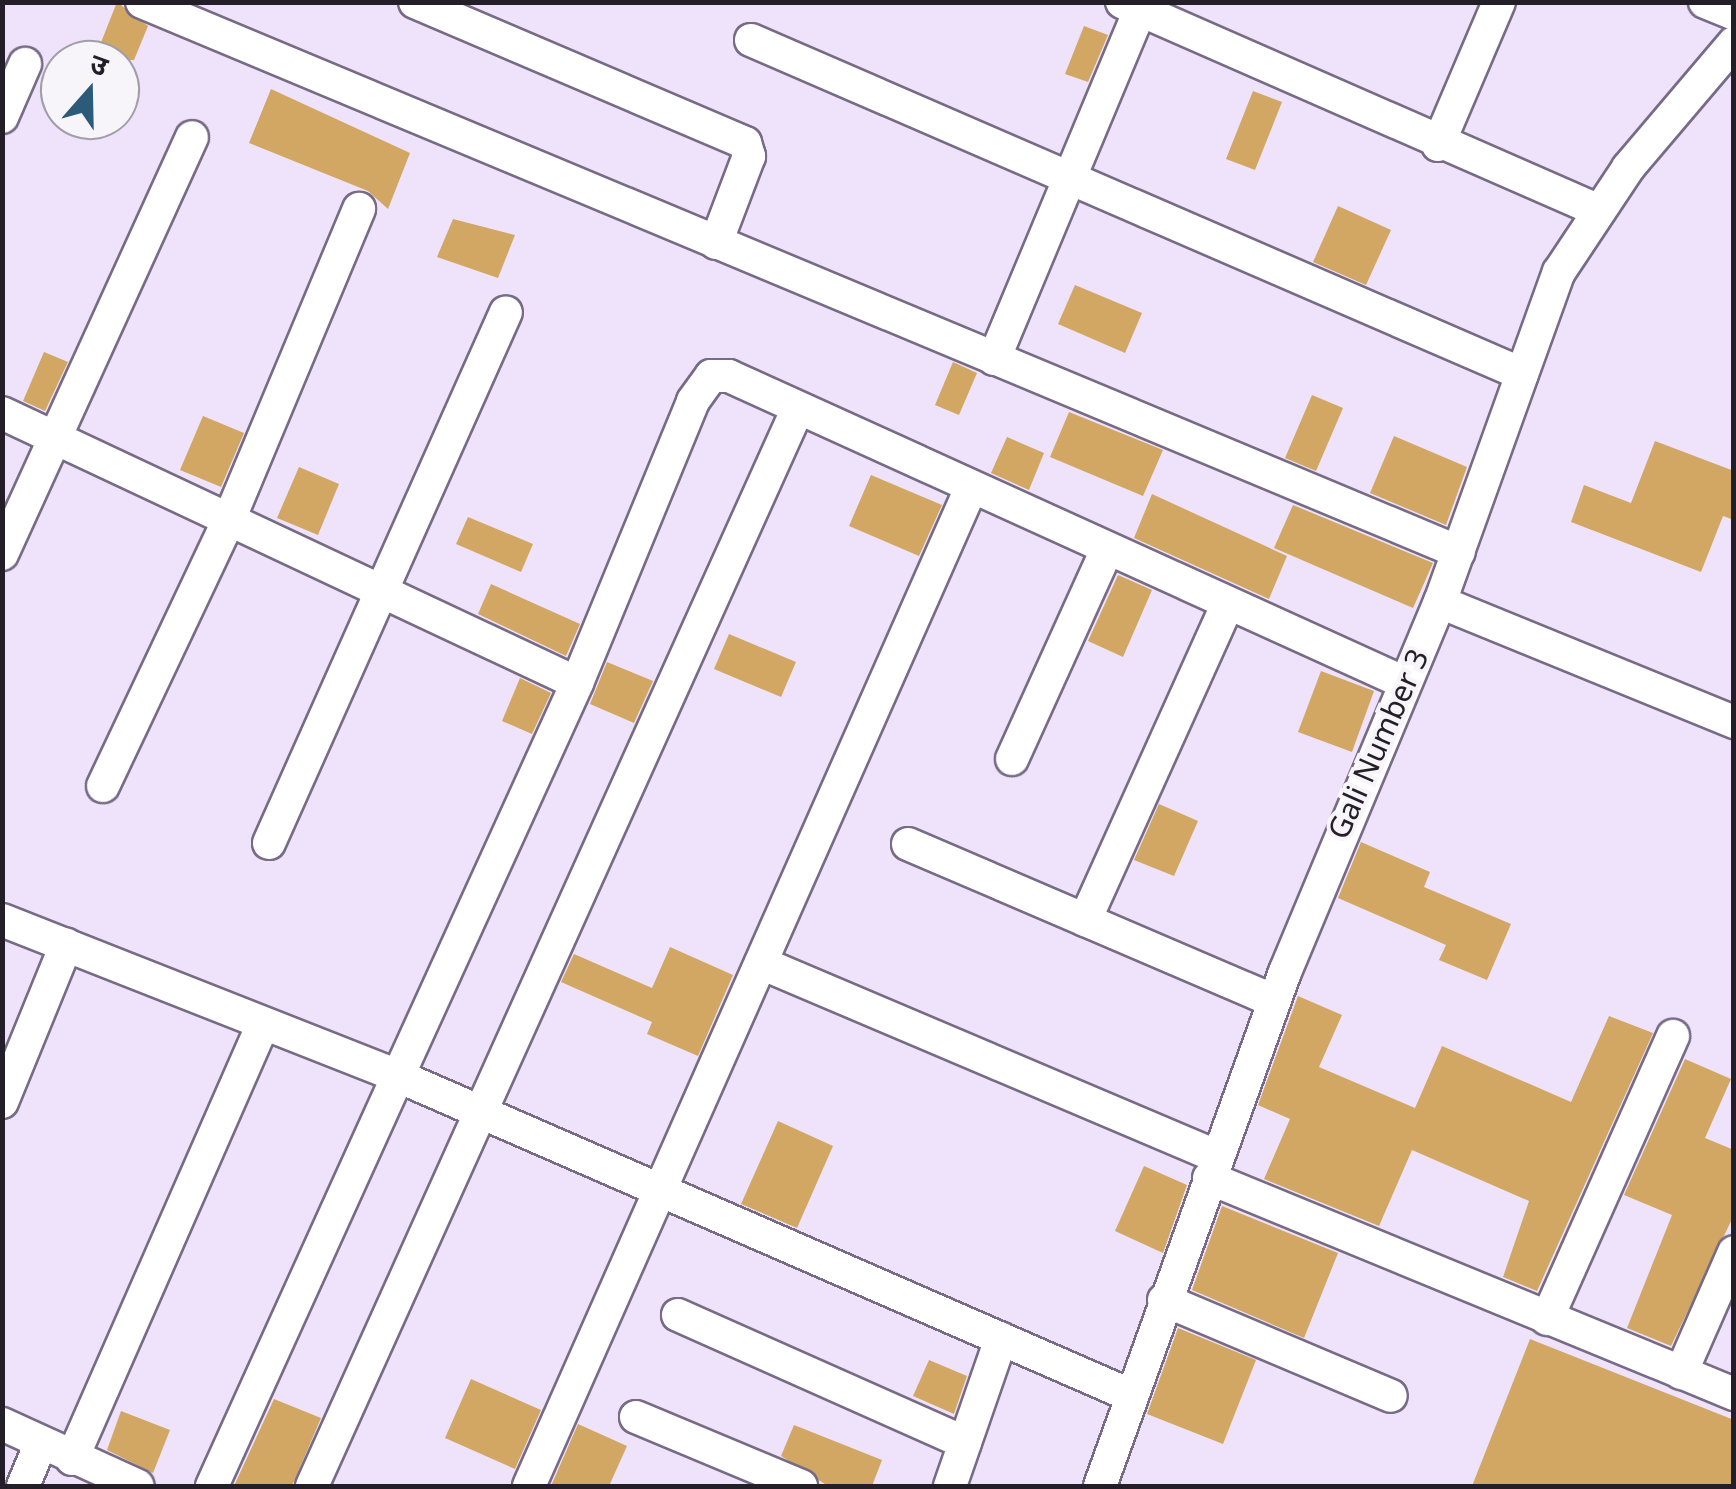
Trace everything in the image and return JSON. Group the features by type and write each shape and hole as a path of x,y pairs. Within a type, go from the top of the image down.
{"street":[{"path":"142,2 1459,552"},
{"path":"415,2 745,143 749,156 716,242"},
{"path":"1438,144 1499,2"},
{"path":"1705,2 1734,14"},
{"path":"994,360 1071,175 1135,5 1438,144 1597,210"},
{"path":"751,40 1071,175 1522,374"},
{"name":"Gali Number 3","path":"1100,1486 1274,1001 1440,602 1558,272 1597,210 1734,43"},
{"path":"2,117 25,64"},
{"path":"2,554 192,137"},
{"path":"103,786 230,515 358,209"},
{"path":"269,844 506,312"},
{"path":"212,1486 576,683 702,385 729,376 1406,683"},
{"path":"312,1486 798,408"},
{"path":"2,413 230,515 576,683"},
{"path":"529,1486 971,488"},
{"path":"1012,759 1107,550"},
{"path":"1440,602 1734,722"},
{"path":"1085,920 1228,604"},
{"path":"908,844 1274,1001"},
{"path":"2,920 398,1076 1130,1395"},
{"path":"2,1102 66,945"},
{"path":"760,963 1547,1318 1734,1394"},
{"path":"72,1459 263,1024"},
{"path":"1547,1318 1673,1036"},
{"path":"1681,1373 1734,1252"},
{"path":"1164,1300 1391,1396"},
{"path":"678,1314 965,1444"},
{"path":"950,1486 1001,1339"},
{"path":"636,1418 801,1486"},
{"path":"2,1424 138,1486"},
{"path":"23,1486 41,1443"}],"building":[{"path":"117,2 148,26 140,45 140,40 102,40"},
{"path":"1084,26 1108,35 1088,82 1065,74"},
{"path":"271,89 410,153 388,209 368,191 249,143"},
{"path":"1253,91 1282,102 1255,170 1226,159"},
{"path":"1338,206 1391,230 1366,285 1313,262"},
{"path":"453,219 515,235 498,278 437,257"},
{"path":"1075,285 1142,313 1125,353 1058,324"},
{"path":"44,352 68,362 45,411 23,401"},
{"path":"953,362 977,373 959,415 935,405"},
{"path":"1312,395 1343,408 1316,471 1285,458"},
{"path":"1069,412 1163,450 1143,496 1050,457"},
{"path":"203,416 244,433 221,487 180,470"},
{"path":"1394,436 1467,467 1446,525 1370,493"},
{"path":"1007,437 1044,453 1029,490 991,473"},
{"path":"1655,441 1734,471 1734,520 1723,516 1701,572 1571,522 1584,485 1631,503"},
{"path":"299,467 339,484 318,535 277,518"},
{"path":"871,475 942,505 919,556 849,526"},
{"path":"1152,494 1287,556 1269,599 1134,538"},
{"path":"1293,505 1433,563 1413,608 1274,548"},
{"path":"468,517 533,544 521,572 456,544"},
{"path":"1118,575 1152,590 1123,657 1088,641"},
{"path":"491,584 580,624 566,656 478,614"},
{"path":"729,634 796,662 781,697 714,669"},
{"path":"607,662 653,681 634,723 590,704"},
{"path":"1321,671 1374,691 1352,752 1298,732"},
{"path":"520,678 551,693 532,734 502,721"},
{"path":"1159,804 1198,821 1174,876 1134,860"},
{"path":"1361,842 1430,872 1424,887 1511,924 1487,980 1439,960 1446,945 1338,898"},
{"path":"670,947 733,975 698,1056 647,1034 652,1022 561,982 574,954 652,988"},
{"path":"1298,996 1342,1015 1319,1067 1415,1108 1442,1046 1571,1102 1609,1016 1653,1033 1537,1291 1503,1277 1529,1201 1412,1150 1379,1226 1264,1179 1290,1119 1258,1105"},
{"path":"1685,1059 1731,1079 1705,1138 1734,1150 1734,1215 1671,1346 1627,1328 1672,1215 1624,1195"},
{"path":"778,1121 833,1146 797,1228 741,1204"},
{"path":"1144,1166 1187,1185 1163,1253 1115,1231"},
{"path":"1222,1206 1338,1253 1304,1338 1192,1290"},
{"path":"1178,1328 1256,1360 1223,1444 1147,1414"},
{"path":"1530,1339 1734,1420 1734,1486 1472,1486"},
{"path":"929,1360 967,1376 954,1414 913,1396"},
{"path":"471,1379 541,1410 515,1469 445,1438"},
{"path":"274,1399 321,1418 292,1486 234,1486"},
{"path":"121,1411 170,1430 153,1473 107,1450"},
{"path":"578,1424 627,1446 609,1486 551,1486"},
{"path":"794,1425 882,1460 872,1486 828,1486 781,1456"}]}
